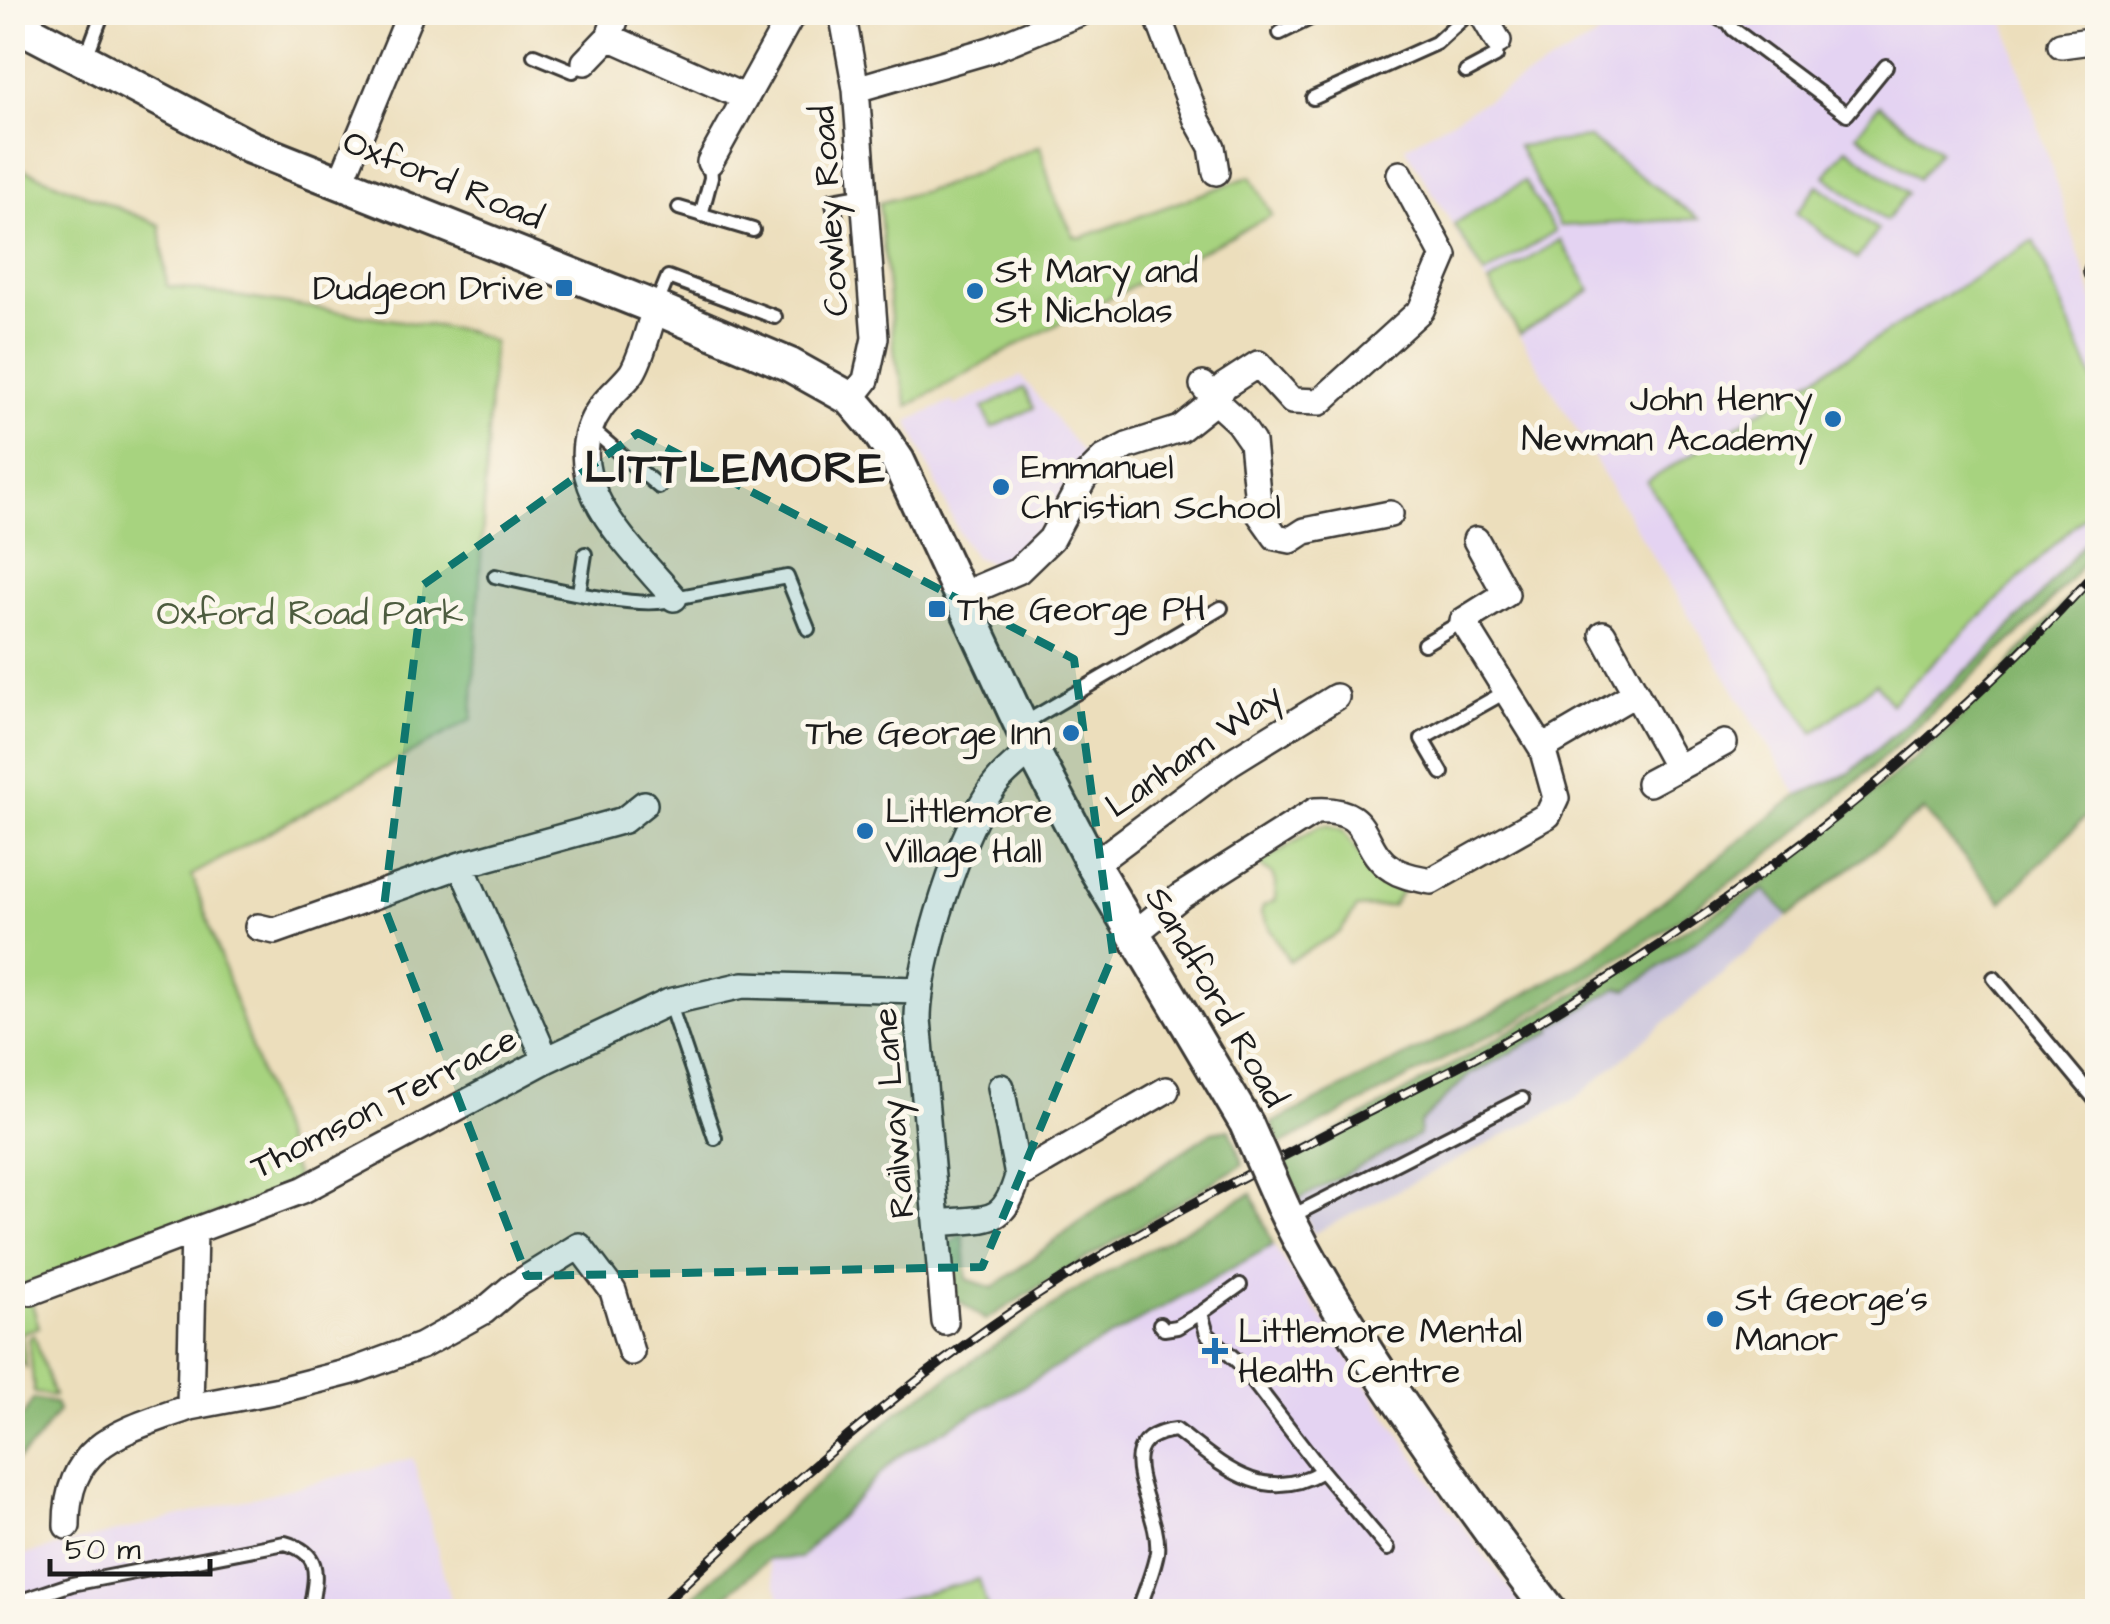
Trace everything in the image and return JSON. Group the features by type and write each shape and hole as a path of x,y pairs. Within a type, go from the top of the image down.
{"street":[{"path":"342,181 411,12"},
{"path":"585,62 609,37 618,12"},
{"path":"710,162 791,16 799,12"},
{"name":"Cowley Road","path":"842,12 856,88 874,338 866,380 850,399"},
{"path":"1156,12 1196,120 1212,147 1216,172"},
{"path":"1481,12 1498,41"},
{"path":"856,88 990,50 1070,14"},
{"name":"Oxford Road","path":"12,22 250,147 656,308 790,365 850,399"},
{"path":"609,37 744,96"},
{"path":"2061,45 2098,40"},
{"path":"959,596 1018,571 1051,539 1084,478 1104,458 1127,446 1180,429 1209,393 1258,364 1292,402 1320,402 1421,310 1444,256 1400,174"},
{"path":"656,308 633,371 600,408 590,428 584,460 590,487 607,518 674,598"},
{"path":"1209,393 1252,442 1259,513 1276,537 1291,540 1305,530 1390,514"},
{"name":"Sandford Road","path":"850,399 898,461 1026,737 1093,865 1246,1123 1285,1211 1328,1292 1460,1493 1551,1612"},
{"path":"1404,898 1548,815 1556,798 1542,748 1463,621 1506,594 1476,540"},
{"path":"1602,634 1677,768"},
{"path":"1542,748 1636,693"},
{"name":"Lanham Way","path":"1093,865 1231,762 1336,697"},
{"name":"Railway Lane","path":"945,1322 918,990 959,851 976,814 1026,737"},
{"path":"1649,783 1724,742"},
{"path":"258,926 275,931 461,865 624,820 644,804"},
{"path":"1133,935 1180,896 1315,812 1333,810 1353,816 1389,868 1431,881"},
{"path":"461,865 546,1060"},
{"name":"Thomson Terrace","path":"31,1292 302,1190 546,1060 669,1002 708,991 768,984 918,990"},
{"path":"937,1223 998,1216 1010,1204 1018,1176 1001,1086"},
{"path":"1018,1176 1166,1090"},
{"path":"190,1407 194,1231"},
{"path":"67,1526 67,1498 79,1469 94,1449 118,1434 190,1407 354,1371 421,1346 484,1312 511,1288 579,1246 613,1291 631,1352"}],"lane":[{"path":"84,62 103,12"},
{"path":"1280,33 1323,12"},
{"path":"1313,98 1436,43 1470,12"},
{"path":"1722,13 1733,29 1848,114 1886,66"},
{"path":"1466,72 1496,56 1498,41"},
{"path":"534,56 572,70 585,62"},
{"path":"701,214 711,178 710,162"},
{"path":"837,222 832,200 866,194"},
{"path":"678,208 753,230"},
{"path":"656,308 668,278 775,317"},
{"path":"590,428 659,486"},
{"path":"579,592 585,554"},
{"path":"495,576 623,601 664,603 787,577 808,629"},
{"path":"1026,737 1221,608"},
{"path":"1424,644 1463,621"},
{"path":"1442,772 1422,739 1508,690"},
{"path":"1994,978 2098,1103"},
{"path":"669,1002 715,1138"},
{"path":"1285,1211 1522,1099"},
{"path":"1160,1324 1169,1329 1240,1285"},
{"path":"1200,1313 1207,1334 1238,1362 1388,1549"},
{"path":"1138,1612 1158,1550 1138,1464 1142,1445 1154,1432 1176,1430 1252,1482 1305,1481 1322,1471"},
{"path":"12,1604 72,1584 285,1542 301,1547 311,1556 316,1572 310,1612"}],"highlighted area":[{"path":"638,433 1074,659 1113,955 982,1267 527,1276 384,907 423,585"}],"shaded area":[{"name":"John Henry Newman Academy","path":"1729,13 2002,13 2097,311 2097,527 1986,653 1850,773 1798,795 1405,147 1603,33"},
{"name":"Emmanuel Christian School","path":"1021,376 1085,456 1036,535 1024,547 993,563 974,557 959,533 908,421 953,401 955,406"},
{"path":"1766,889 1789,916 1575,1099 1313,1234 1299,1199 1419,1135 1420,1123 1469,1075 1618,988 1629,990"},
{"name":"Littlemore Mental Health Centre","path":"1273,1245 1449,1508 1527,1611 784,1611 768,1560 801,1558 897,1457"},
{"path":"413,1458 453,1609 450,1612 13,1611 12,1558"}],"green space":[{"path":"1879,105 1939,151 1918,179 1857,134"},
{"path":"1589,138 1699,219 1560,226 1518,146"},
{"path":"1040,146 1053,194 1074,236 1080,238 1251,176 1272,215 1023,342 908,406 895,356 879,203 943,186"},
{"path":"1847,148 1907,193 1886,221 1825,176"},
{"name":"Oxford Road Park","path":"13,165 160,225 167,286 468,331 493,342 472,719 192,875 298,1184 13,1290"},
{"path":"1524,181 1555,231 1485,275 1454,224"},
{"path":"1818,185 1878,230 1857,259 1796,213"},
{"path":"1560,240 1591,290 1520,334 1489,283"},
{"path":"2034,240 2097,388 2097,503 1891,704 1876,683 1814,733 1647,482"},
{"path":"1024,388 1034,408 992,428 983,408"},
{"path":"2097,527 2097,548 2035,619 1779,847 1664,930 1523,1018 1280,1145 1272,1123 1499,1009 1594,955 1798,795 1850,773 1986,653"},
{"path":"2097,567 2097,805 2002,902 1924,810 1789,916 1765,890 1628,990 1618,988 1551,1027 1552,1031 1469,1075 1420,1123 1419,1135 1299,1199 1284,1162 1762,885 1954,725"},
{"path":"1328,825 1343,831 1365,862 1372,859 1396,877 1403,889 1392,906 1357,908 1340,932 1289,961 1261,913 1263,906 1275,900 1276,883 1273,874 1258,865 1318,827"},
{"path":"1230,1129 1243,1164 985,1320 954,1297 946,1247 963,1232 967,1279 993,1288 1098,1208 1212,1132"},
{"path":"1252,1193 1273,1245 897,1457 800,1558 768,1560 708,1611 677,1611 897,1412 1081,1287"},
{"path":"30,1297 39,1327 21,1333 26,1367 13,1353 13,1302"},
{"path":"34,1335 54,1396 34,1393 29,1338"},
{"path":"33,1399 55,1403 58,1411 36,1442 13,1464 13,1417 24,1415"},
{"path":"979,1579 988,1611 856,1611"}],"railway":[{"path":"655,1612 856,1430 1017,1308 1191,1205 1517,1034 1752,881 1898,766 1967,704 2098,570"}],"place":[{"name":"Dudgeon Drive","path":"564,288"},
{"name":"St Mary and St Nicholas","path":"975,291"},
{"name":"John Henry Newman Academy","path":"1833,419"},
{"name":"Emmanuel Christian School","path":"1001,487"},
{"name":"The George PH","path":"937,609"},
{"name":"The George Inn","path":"1071,733"},
{"name":"Littlemore Village Hall","path":"865,831"},
{"name":"St George's Manor","path":"1715,1319"},
{"name":"Littlemore Mental Health Centre","path":"1215,1351"}],"district":[{"name":"LITTLEMORE","path":"736,469"}]}
